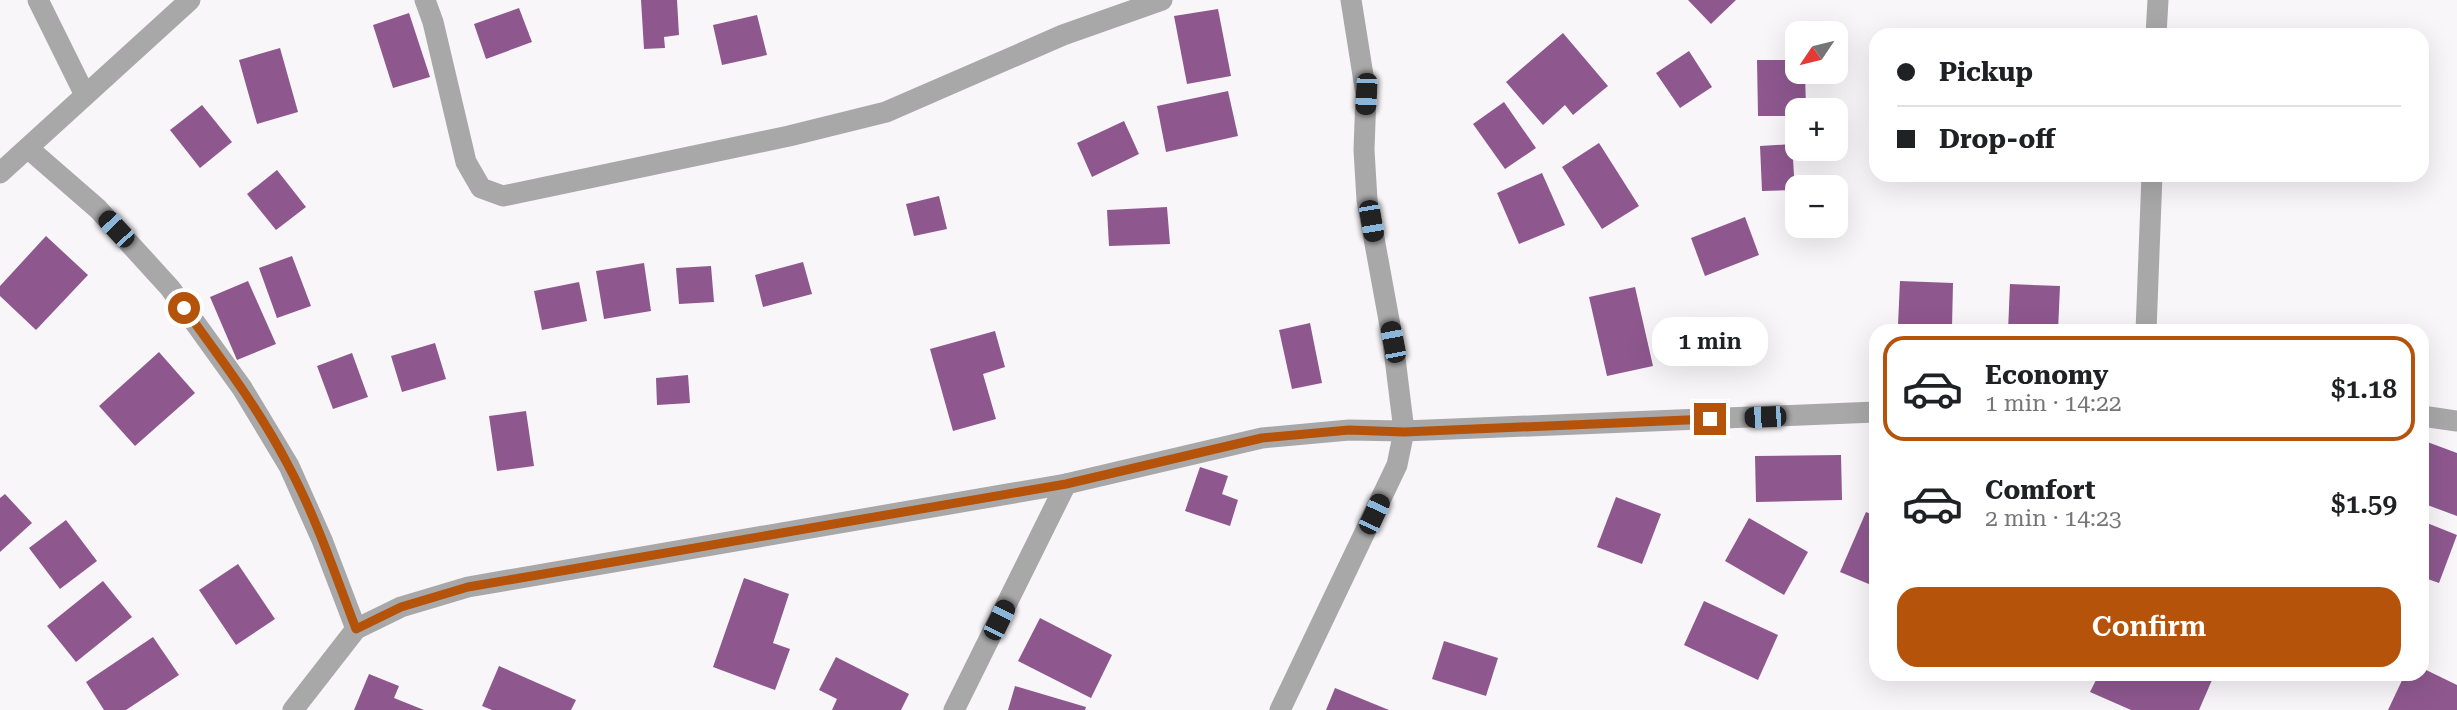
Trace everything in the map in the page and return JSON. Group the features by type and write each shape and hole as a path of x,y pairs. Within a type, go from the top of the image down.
{"street":[{"path":"38,0 85,95"},
{"path":"0,173 190,0"},
{"path":"425,0 433,22 466,162 481,188 503,196 789,136 886,112 1063,35 1162,0"},
{"path":"1280,710 1396,466 1404,432 1393,342 1367,200 1364,150 1366,94 1351,0"},
{"path":"2156,28 2158,0"},
{"path":"29,149 98,209 170,288 242,388 289,466 322,540 356,629"},
{"path":"2146,324 2151,182"},
{"path":"293,710 356,629 401,607 468,587 1066,484 1262,438 1349,430 1404,432 1869,412"},
{"path":"2429,417 2457,421"},
{"path":"954,710 1066,484"}],"building":[{"path":"641,0 677,0 679,35 664,37 665,48 644,49"},
{"path":"1688,0 1736,0 1711,24"},
{"path":"519,8 532,42 486,59 474,24"},
{"path":"1218,9 1231,76 1187,84 1174,16"},
{"path":"409,13 430,77 393,88 373,25"},
{"path":"757,15 767,55 722,65 713,25"},
{"path":"1563,33 1608,86 1573,115 1565,105 1543,125 1506,82"},
{"path":"280,48 298,112 257,124 239,60"},
{"path":"1689,51 1712,87 1680,108 1656,73"},
{"path":"1757,60 1785,60 1785,84 1805,84 1806,98 1785,98 1785,116 1758,116"},
{"path":"1228,91 1238,136 1166,152 1157,106"},
{"path":"1504,102 1536,148 1505,169 1473,124"},
{"path":"202,105 232,142 200,168 170,130"},
{"path":"1124,121 1139,154 1092,177 1077,143"},
{"path":"1599,143 1639,206 1602,229 1562,167"},
{"path":"1785,144 1785,161 1793,161 1794,175 1785,175 1785,190 1762,191 1760,146"},
{"path":"277,170 306,207 276,230 247,194"},
{"path":"1542,173 1565,225 1519,244 1497,193"},
{"path":"939,196 947,229 914,236 906,204"},
{"path":"1167,207 1170,244 1109,246 1107,210"},
{"path":"1745,217 1759,255 1705,276 1691,238"},
{"path":"46,236 88,275 36,330 0,296 0,286"},
{"path":"292,256 311,306 277,318 259,268"},
{"path":"803,262 812,294 763,307 755,275"},
{"path":"644,263 651,311 604,319 596,271"},
{"path":"711,266 714,302 679,304 676,268"},
{"path":"248,281 276,344 237,360 210,297"},
{"path":"1900,281 1953,283 1952,324 1898,324"},
{"path":"579,282 587,321 542,330 534,291"},
{"path":"2010,284 2060,286 2058,324 2008,324"},
{"path":"1635,287 1653,366 1607,376 1589,297"},
{"path":"1310,323 1322,383 1292,389 1279,330"},
{"path":"995,331 1005,367 983,374 996,419 953,431 930,349"},
{"path":"435,343 446,379 402,392 391,356"},
{"path":"159,352 195,393 135,446 99,406"},
{"path":"352,353 368,397 333,409 317,366"},
{"path":"688,375 690,403 657,405 656,378"},
{"path":"526,411 534,466 497,471 489,416"},
{"path":"2429,443 2457,453 2457,516 2429,506"},
{"path":"1841,455 1842,500 1756,502 1755,456"},
{"path":"1200,467 1228,476 1222,494 1238,500 1230,526 1185,511"},
{"path":"5,494 32,523 0,552 0,498"},
{"path":"1616,497 1661,514 1642,564 1597,547"},
{"path":"1866,512 1869,513 1869,584 1840,572"},
{"path":"1749,518 1808,552 1784,595 1725,561"},
{"path":"66,520 97,561 60,589 29,548"},
{"path":"2429,524 2457,535 2439,583 2429,579"},
{"path":"238,564 275,619 236,645 199,590"},
{"path":"744,578 789,594 773,643 790,649 775,690 713,667"},
{"path":"103,581 132,617 76,662 47,626"},
{"path":"1704,601 1778,635 1758,680 1684,645"},
{"path":"1040,618 1112,655 1091,698 1018,661"},
{"path":"153,637 179,675 126,710 104,710 86,682"},
{"path":"1444,641 1498,658 1486,696 1432,679"},
{"path":"836,657 909,694 901,710 832,710 837,699 819,690"},
{"path":"499,666 576,700 571,710 492,710 482,706"},
{"path":"2429,671 2457,685 2457,710 2388,710 2402,681 2429,681"},
{"path":"369,674 399,686 394,698 424,710 354,710"},
{"path":"2096,681 2212,681 2199,710 2131,710 2090,692"},
{"path":"1015,686 1086,707 1085,710 1008,710"},
{"path":"1335,688 1389,710 1326,710"}],"route":[{"path":"184,308 242,388 289,466 322,540 356,629 401,607 468,587 1066,484 1262,438 1349,430 1404,432 1710,419"}]}
